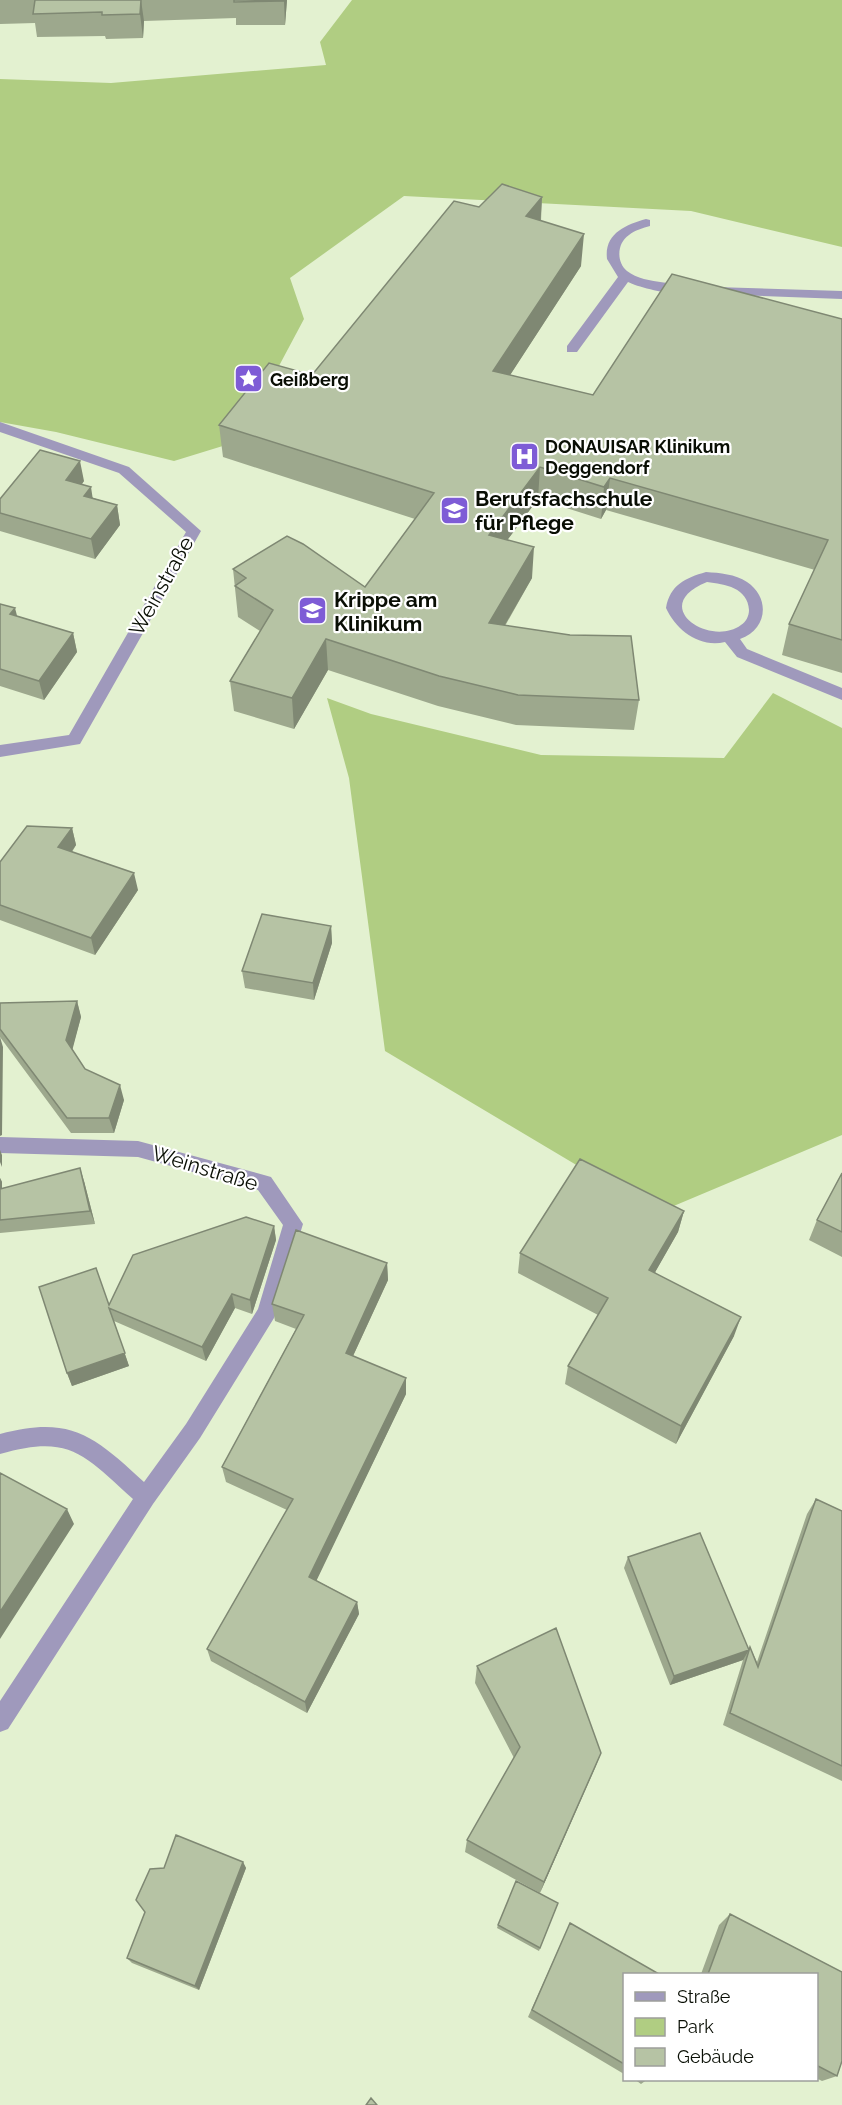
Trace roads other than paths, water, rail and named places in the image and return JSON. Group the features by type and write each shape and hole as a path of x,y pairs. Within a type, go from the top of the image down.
{"street":[{"path":"646,223 625,232 615,243 612,257 626,277 654,285 686,290 842,295"},
{"path":"572,349 626,277"},
{"name":"Weinstraße","path":"0,427 124,470 194,531 74,740 0,751"},
{"path":"706,577 719,578 733,581 753,595 758,604 754,623 746,630 729,636 707,636 693,632 682,624 675,615 672,605 675,595 682,587 706,577"},
{"path":"729,636 742,653 842,694"},
{"name":"Weinstraße","path":"0,1145 138,1149 161,1155 264,1183 293,1224 267,1312 193,1431 146,1497 0,1721"},
{"path":"0,1444 29,1434 58,1434 90,1447 146,1497"}],"place":[{"name":"Geißberg","path":"249,379"},
{"name":"DONAUISAR Klinikum Deggendorf","path":"524,456"},
{"name":"Berufsfachschule für Pflege","path":"454,510"},
{"name":"Krippe am Klinikum","path":"313,611"}]}
